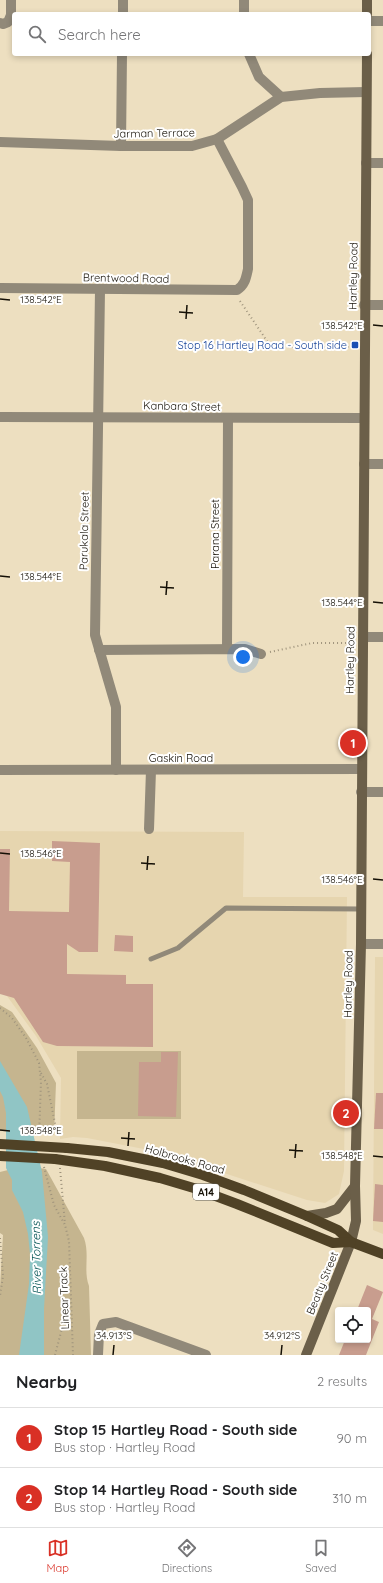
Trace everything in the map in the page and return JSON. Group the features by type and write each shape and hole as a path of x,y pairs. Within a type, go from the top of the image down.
{"main road":[{"name":"Holbrooks Road","path":"0,1144 108,1152 163,1163 244,1190 307,1216 338,1230 351,1242 383,1254"},
{"name":"Holbrooks Road","path":"0,1156 105,1166 172,1181 237,1204 333,1243 351,1242"}],"street":[{"path":"0,23 3,24 8,22 11,15 11,0"},
{"path":"123,0 123,12"},
{"path":"244,0 244,12"},
{"path":"367,0 367,12"},
{"path":"371,20 383,21"},
{"path":"121,146 122,56"},
{"path":"250,56 259,77 281,97"},
{"name":"Hartley Road","path":"351,1242 356,1221 355,1186 361,944 364,305 367,56"},
{"name":"Jarman Terrace","path":"0,142 121,146 192,146 217,139 281,97 320,93 366,92"},
{"name":"Brentwood Road","path":"0,288 231,291 242,287 248,269 248,200 217,139"},
{"path":"366,163 383,163"},
{"name":"Parukala Street","path":"100,290 95,635 116,707 116,770"},
{"path":"364,305 383,305"},
{"name":"Kanbara Street","path":"0,417 364,418"},
{"name":"Parana Street","path":"227,649 228,418"},
{"path":"364,464 383,464"},
{"path":"363,640 383,637"},
{"path":"99,650 227,649 245,650 261,654"},
{"name":"Gaskin Road","path":"0,770 361,769"},
{"path":"149,829 150,770"},
{"path":"361,792 383,792"},
{"path":"361,944 383,944"},
{"path":"307,1216 326,1213 336,1208 355,1186"},
{"name":"Beatty Street","path":"306,1355 351,1242"},
{"path":"98,1355 99,1334 103,1324 116,1322 206,1355"}],"lane":[{"path":"151,959 178,948 226,908 360,909"}],"path":[{"path":"240,300 271,347 364,347"},
{"path":"261,654 312,644 363,640"},
{"path":"0,1008 12,1018 26,1038 39,1063 41,1082 39,1136"},
{"path":"40,1073 47,1084 58,1138"},
{"path":"57,1162 65,1225"},
{"path":"43,1166 54,1205 65,1225"},
{"name":"Linear Track","path":"65,1225 69,1241 73,1355"},
{"path":"0,1238 3,1276 0,1296"},
{"path":"55,1355 72,1293"}],"shaded area":[{"path":"0,831 244,832 243,897 347,897 344,1171 339,1194 325,1203 307,1200 149,1150 87,1138 73,1137 60,1139 61,1078 36,1036 7,996 0,992"},
{"path":"375,957 383,957 383,1234 373,1230"},
{"path":"0,1005 12,1012 37,1048 56,1083 54,1135 44,1133 0,1131"},
{"path":"77,1051 181,1051 181,1119 77,1119"},
{"path":"24,1166 46,1169 84,1238 86,1244 87,1280 89,1286 91,1355 0,1355 0,1288 3,1235 0,1233 0,1172"}],"water":[{"name":"River Torrens","path":"0,1061 27,1107 42,1172 48,1237 44,1309 44,1355 19,1355 29,1284 30,1254 28,1234 23,1212 12,1190 12,1180 6,1168 6,1113 3,1097 0,1091"}],"building":[{"path":"52,841 100,843 98,952 79,952 67,944 67,974 126,975 126,984 153,984 153,1047 57,1046 43,1042 14,998 0,994 0,849 10,849 9,911 69,912 70,862 52,861"},
{"path":"115,935 133,936 133,952 114,951"},
{"path":"161,1052 178,1052 176,1117 138,1116 139,1062 161,1062"},
{"path":"376,1093 383,1093 383,1129 374,1129"},
{"path":"375,1184 383,1185 383,1222 373,1221"},
{"path":"367,1285 383,1292 372,1319 379,1322 371,1342 371,1307 358,1307"},
{"path":"344,1343 371,1343 366,1355 339,1355"}],"place":[{"name":"Stop 16 Hartley Road - South side","path":"355,345"},
{"name":"Stop 15 Hartley Road - South side","path":"353,743"},
{"name":"Stop 14 Hartley Road - South side","path":"346,1113"}]}
